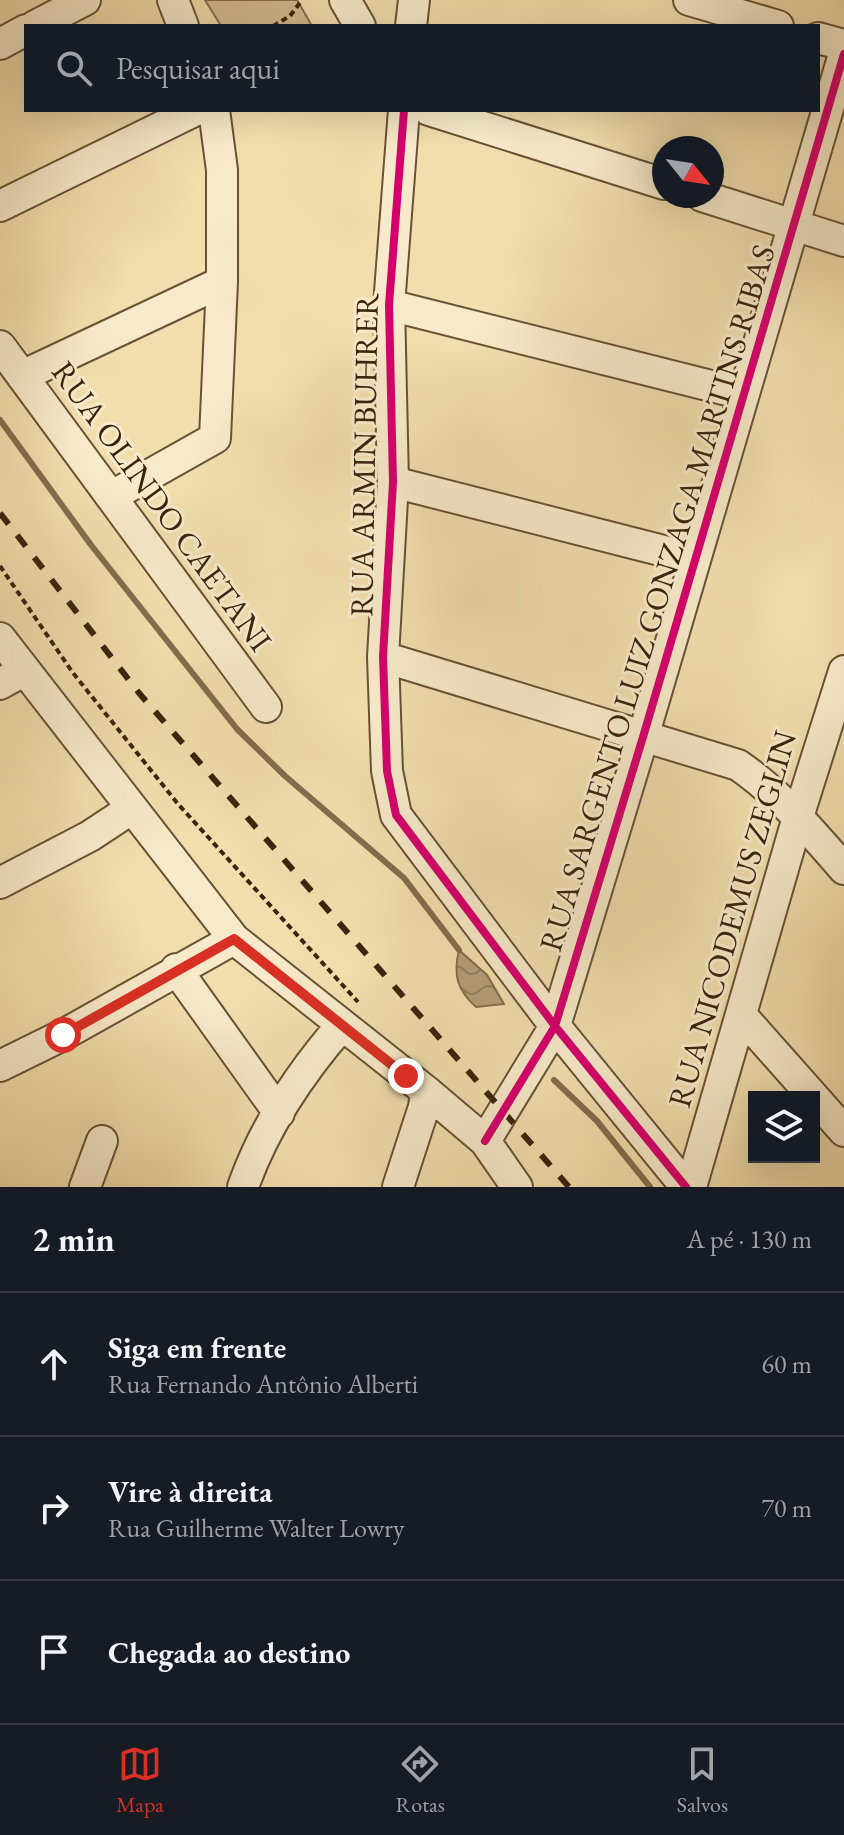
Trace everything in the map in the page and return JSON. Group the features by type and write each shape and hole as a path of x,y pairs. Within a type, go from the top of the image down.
{"street":[{"path":"39,24 85,0"},
{"path":"173,0 182,24"},
{"path":"345,0 359,24"},
{"path":"411,24 414,0"},
{"path":"689,0 771,24"},
{"path":"0,44 24,31"},
{"path":"820,39 844,45"},
{"name":"RUA SARGENTO LUIZ GONZAGA MARTINS RIBAS","path":"485,1141 555,1026 844,54"},
{"path":"0,206 192,112"},
{"path":"112,496 215,438 222,282 222,170 214,112"},
{"name":"RUA ARMIN BUHRER","path":"383,657 393,482 389,305 404,112"},
{"path":"435,112 652,180"},
{"path":"724,203 844,241"},
{"path":"22,376 222,282"},
{"path":"389,305 743,394"},
{"name":"RUA OLINDO CAETANI","path":"0,346 266,707"},
{"path":"393,482 695,559"},
{"path":"0,638 12,677 131,809 234,939 353,1016 426,1091 485,1141 517,1187"},
{"path":"688,1187 555,1026 396,815 387,771 383,657 738,765 766,784 844,869"},
{"name":"RUA NICODEMUS ZEGLIN","path":"688,1187 844,671"},
{"path":"0,883 90,836 131,809"},
{"path":"0,1066 63,1035 234,939"},
{"path":"176,969 279,1113"},
{"path":"741,1015 844,1131"},
{"path":"243,1187 279,1113 312,1059 353,1016"},
{"path":"398,1187 424,1107 426,1091"},
{"path":"85,1187 102,1141"}],"path":[{"path":"276,24 290,16 302,0"},
{"path":"0,566 73,673 353,1016"}],"shaded area":[{"path":"205,0 297,0 311,24 220,24"}],"water":[{"path":"459,950 487,975 504,1004 476,1007 470,1001 458,982 456,967"}],"waterway":[{"path":"0,420 91,545 237,729 285,776 404,878 459,950"},
{"path":"554,1080 597,1121 650,1187"}],"railway":[{"path":"0,513 139,693 569,1187"}],"cycle path":[{"path":"485,1141 555,1026 844,54"},
{"path":"404,112 389,305 393,482 383,657 387,771 396,815 555,1026 686,1187"}],"route":[{"path":"63,1035 234,939 406,1076"}]}
